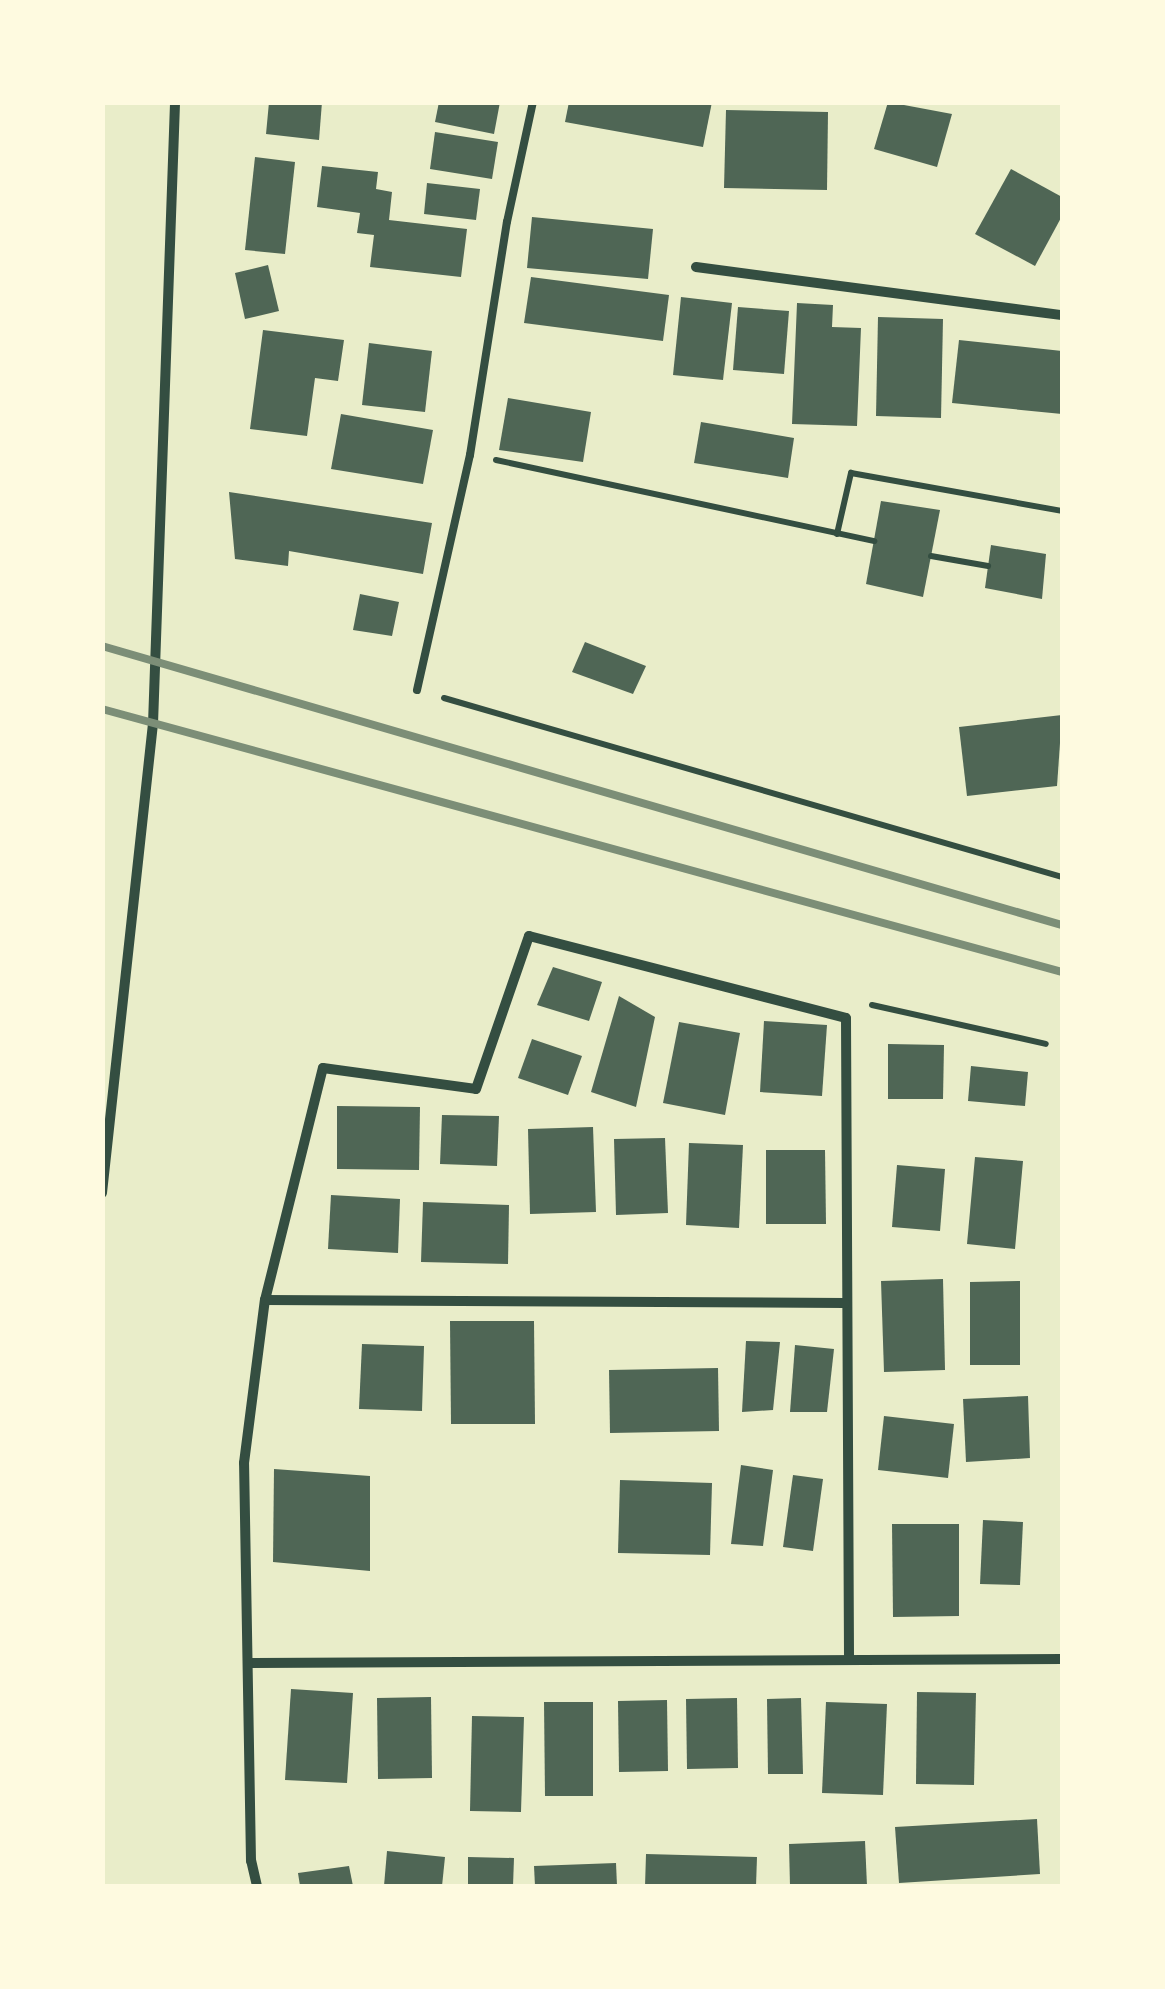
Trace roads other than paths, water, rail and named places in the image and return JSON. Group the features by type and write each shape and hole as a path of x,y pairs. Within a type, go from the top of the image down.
{"street":[{"path":"102,1193 154,724 152,660 175,102"},
{"path":"696,267 1062,315"},
{"path":"258,1886 244,1463 265,1300 322,1068 476,1089 529,936 846,1018 849,1655"},
{"path":"265,1300 845,1304"},
{"path":"248,1663 849,1655 1062,1659"}],"lane":[{"path":"418,690 470,455 507,222 534,102"}],"railway":[{"path":"102,646 1062,925"},
{"path":"102,709 1062,972"}]}
